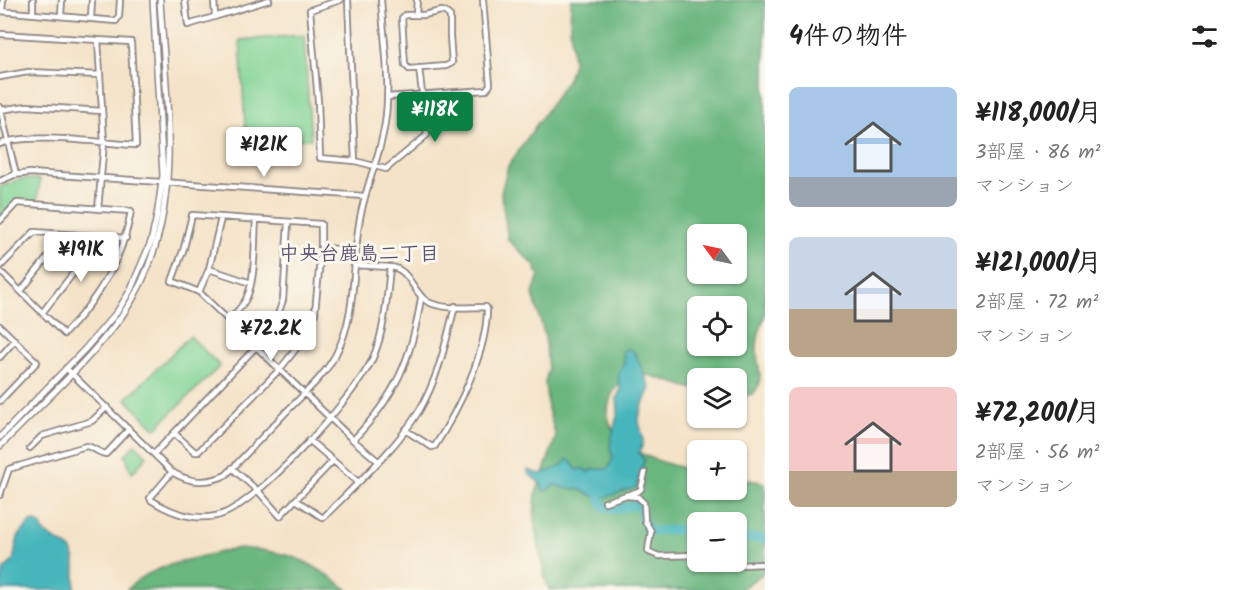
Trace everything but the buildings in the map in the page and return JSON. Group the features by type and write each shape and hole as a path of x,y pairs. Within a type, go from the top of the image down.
{"street":[{"path":"3,0 1,11 116,21 119,15 120,0"},
{"path":"33,0 33,13"},
{"path":"62,0 62,15"},
{"path":"91,18 92,0"},
{"path":"0,437 102,330 130,291 151,242 165,182 153,0"},
{"path":"0,446 107,335 135,295 152,259 159,235 168,150 160,0"},
{"path":"185,0 188,25 269,0"},
{"path":"214,0 215,16"},
{"path":"243,0 244,8"},
{"path":"340,0 310,10 318,101 320,158 355,161 386,169 427,135 419,68"},
{"path":"348,0 355,161"},
{"path":"66,368 172,472 191,481 204,482 226,475 305,393 335,356 345,333 353,291 354,265 364,196 382,138 387,97 381,0"},
{"path":"416,14 417,0"},
{"path":"387,97 486,90 490,85 483,0"},
{"path":"441,11 449,14 453,58 450,66 419,68 409,69 405,64 402,18 405,15 441,11"},
{"path":"0,34 131,42 136,145 30,138 7,140 0,144"},
{"path":"98,40 104,143 98,209"},
{"path":"0,77 28,72 100,75"},
{"path":"16,175 0,109 27,106 102,111"},
{"path":"0,181 30,173 364,196"},
{"path":"0,221 17,203 131,211 126,238 110,274 97,297 64,334 0,271"},
{"path":"174,433 195,452 198,452 280,369 302,344 311,325 316,302 321,224 192,215 172,281 199,291 230,320 256,347 280,369 353,440 378,461"},
{"path":"199,291 209,268 221,218"},
{"path":"230,320 247,296 251,283 256,220"},
{"path":"154,454 270,331 280,312 283,300 288,223"},
{"path":"0,267 34,232 126,238"},
{"path":"21,291 47,258 61,235"},
{"path":"42,313 79,266 94,236"},
{"path":"321,248 356,250"},
{"path":"354,265 390,267 400,270 421,298 436,305 486,307 487,309 482,342 473,370 461,399 435,446 432,447 405,430"},
{"path":"172,472 150,498 165,509 178,514 216,516 236,509 259,492 330,418 365,373 382,330 390,267"},
{"path":"209,268 251,283"},
{"path":"353,440 386,401 402,373 421,298"},
{"path":"296,500 323,518 405,430 420,409 438,370 455,306"},
{"path":"0,326 37,362 0,400"},
{"path":"0,357 15,340"},
{"path":"30,448 42,436 92,421 107,407"},
{"path":"0,495 9,469 86,446 106,454 129,429"},
{"path":"309,440 358,482"},
{"path":"232,468 259,492 280,516 332,462"},
{"path":"605,502 627,496 641,489 645,473"},
{"path":"627,496 635,496 642,500 645,521 651,532 648,550 650,552 659,556 687,555"},
{"path":"747,565 765,564"}],"green space":[{"path":"571,0 765,0 765,314 757,343 759,384 753,394 747,395 747,368 687,368 687,387 648,375 618,385 611,397 608,410 610,424 617,436 628,445 656,460 687,469 687,500 747,500 747,480 765,483 765,572 740,590 549,590 544,575 534,520 536,493 556,437 548,409 545,383 548,370 545,337 533,294 539,275 534,265 508,240 501,193 508,166 568,79 573,63 570,26"},
{"path":"304,35 311,139 246,143 240,40"},
{"path":"20,179 40,179 37,202 16,201 0,218 0,187"},
{"path":"190,336 220,366 155,429 126,399"},
{"path":"135,444 147,456 132,473 125,455"},
{"path":"238,548 297,558 320,570 348,590 127,590 149,573 163,567"}],"water":[{"path":"628,348 635,353 650,388 639,416 643,440 639,453 644,460 637,487 600,499 578,489 555,485 546,491 543,490 542,485 528,473 528,470 540,474 559,467 567,459 577,470 583,468 588,472 609,467 613,459 610,446 618,411 617,397 620,391 618,375 624,364 623,351"},
{"path":"31,521 41,524 43,532 72,550 75,560 75,590 0,590 4,569 13,561 18,537"}],"waterway":[{"path":"596,487 602,504 608,508 616,509 639,504 642,518 649,531 687,529"},
{"path":"747,538 765,539"}],"district":[{"name":"中央台鹿島二丁目","path":"359,255"}]}
